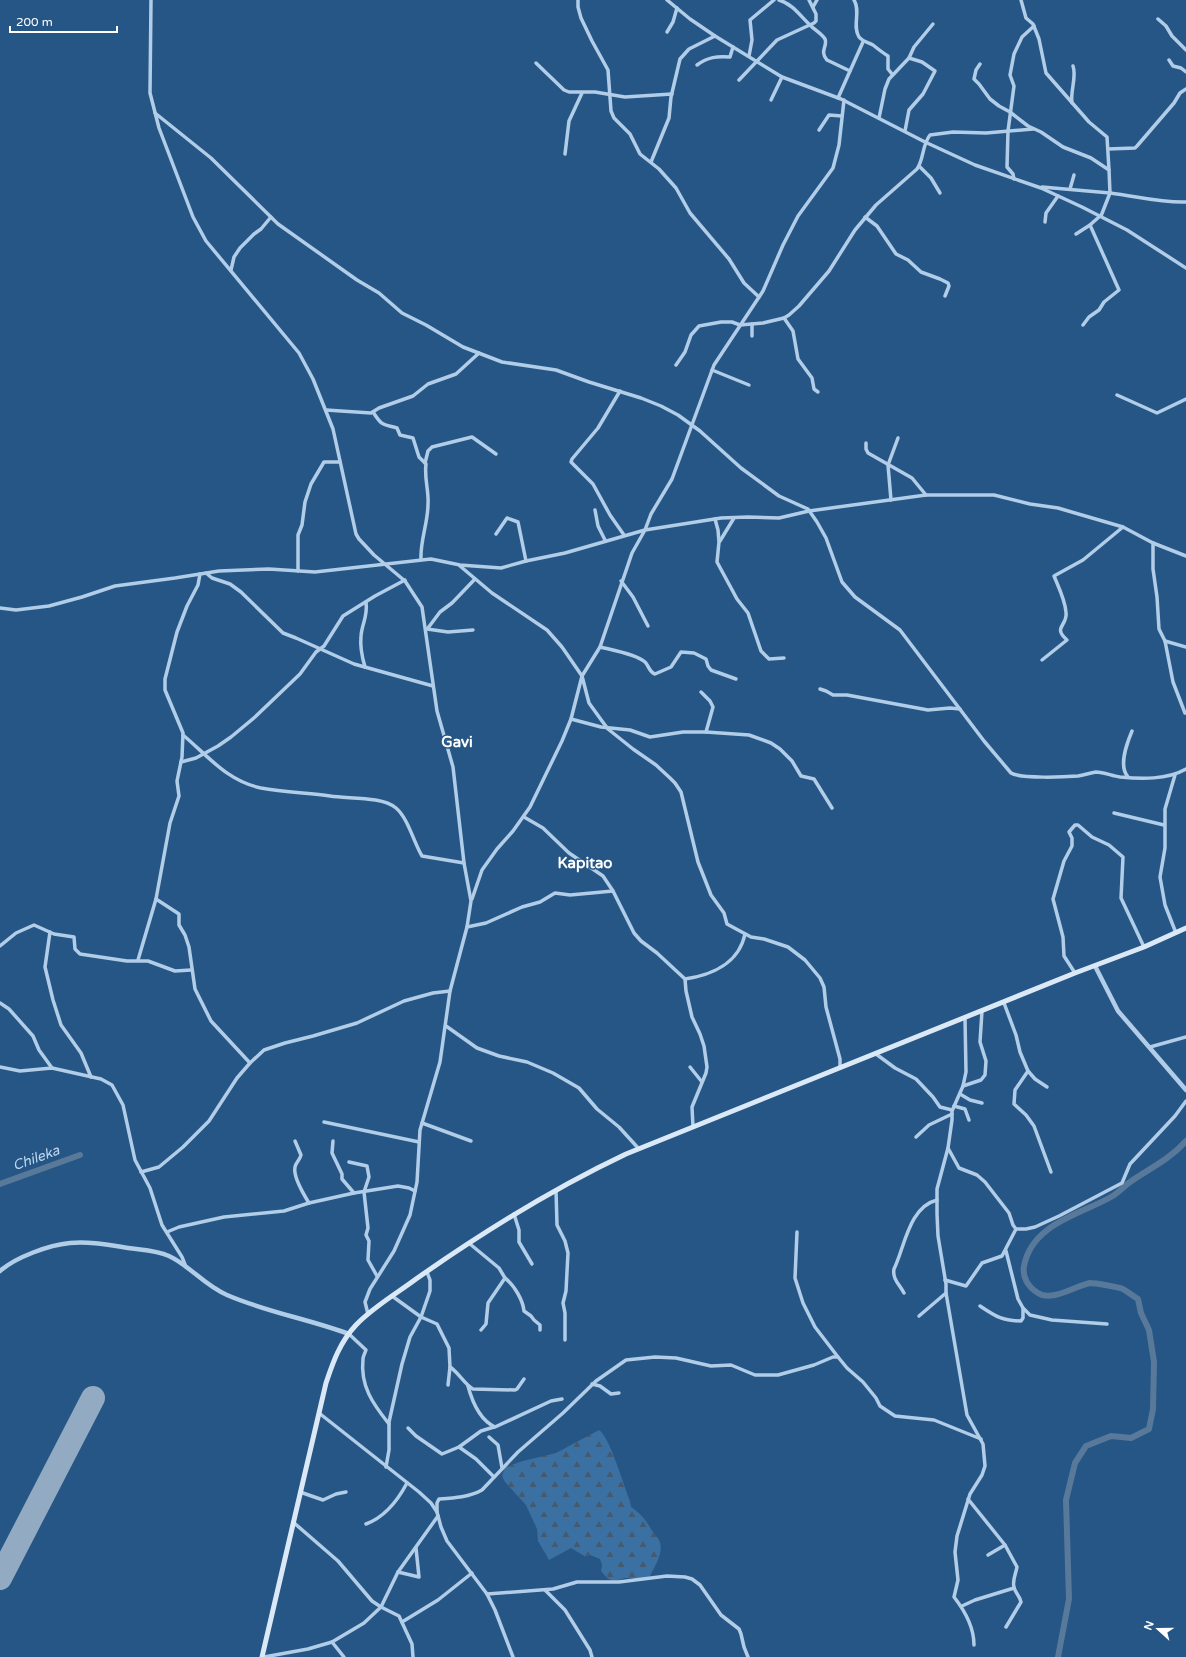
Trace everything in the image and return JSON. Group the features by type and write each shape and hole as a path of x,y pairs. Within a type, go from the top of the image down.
{"main road":[{"path":"263,1657 300,1492 331,1366 341,1344 368,1314 427,1272 514,1214 556,1190 639,1149 1004,1003 1075,973 1144,947 1186,928"}],"street":[{"path":"151,0 150,93 154,113 161,135 198,229 299,353 313,379 333,429 356,534 363,544 405,580 422,607 427,629 439,724 453,767 464,863 472,901"},
{"path":"578,0 581,18 592,42 608,70 611,111 614,118 630,134 640,154 660,169 676,188 690,214 729,259 744,283 759,297"},
{"path":"668,0 715,36 782,77 844,100 925,142 975,165 1058,196 1127,230 1186,268"},
{"path":"749,56 752,40 750,20 774,0"},
{"path":"779,0 799,12 810,26 825,40 823,51 827,60 850,71"},
{"path":"739,80 777,40 810,26 816,21 813,7 809,0"},
{"path":"813,7 817,0"},
{"path":"854,0 857,8 857,31 859,37 863,42 873,45 888,56 888,69 892,74"},
{"path":"1021,0 1026,18 1034,26 1042,48 1046,73 1089,122 1107,137 1110,193 1100,216 1076,234"},
{"path":"667,32 673,22 677,8"},
{"path":"1158,19 1166,26 1172,36 1186,50"},
{"path":"879,118 885,89 892,74 909,58 914,47 933,24"},
{"path":"1014,179 1013,174 1007,167 1008,131 1014,86 1010,75 1014,54 1023,35 1034,26"},
{"path":"651,162 669,118 676,70 680,59 689,48 715,36"},
{"path":"838,98 863,42"},
{"path":"697,66 703,60 714,56 730,57 734,47"},
{"path":"905,131 909,110 923,94 935,71 922,62 909,58"},
{"path":"1169,60 1173,66 1181,68 1186,72"},
{"path":"536,63 564,90 569,92 591,92 625,97 672,94"},
{"path":"980,64 976,70 974,80 999,106 1010,112 1028,126 1041,132 1057,144 1090,158 1109,170"},
{"path":"1072,103 1075,72 1073,66"},
{"path":"771,100 782,77"},
{"path":"1108,149 1135,148 1174,103 1180,93 1186,89"},
{"path":"565,154 570,120 582,93"},
{"path":"368,1314 365,1302 370,1289 399,1240 410,1215 415,1192 422,1123 440,1062 450,991 467,927 472,901 482,870 488,860 524,817 562,741 571,719 582,676 600,647 621,581 632,553 645,530 651,514 672,479 712,370 759,297 795,222 833,168 838,152 844,100"},
{"path":"154,113 211,158 278,224 357,280 379,293 402,313 426,325 463,347 507,364 556,370 661,406 678,415 741,468 779,496 809,511 826,538 842,582 855,597 900,630 987,745 1009,771 1014,774 1064,776 1098,772 1128,778 1149,778 1175,775 1186,769"},
{"path":"819,130 829,115 842,116"},
{"path":"676,365 685,352 691,335 699,326 721,322 732,322 740,325 763,323 784,318 795,311 828,271 845,243 865,217 884,197 919,166 925,142 932,134 958,131 978,132 1033,129"},
{"path":"919,166 931,178 940,193"},
{"path":"1070,190 1074,175"},
{"path":"1037,187 1110,193 1158,201 1185,201"},
{"path":"1046,222 1046,213 1058,196"},
{"path":"230,270 240,248 254,234 262,229 271,217"},
{"path":"865,217 877,226 896,254 908,260 921,272 948,283 949,286 946,296"},
{"path":"1083,324 1119,289 1109,271 1090,225"},
{"path":"784,318 793,331 798,359 812,378 814,389 818,392"},
{"path":"752,324 752,336"},
{"path":"326,410 365,414 373,412 413,396 428,384 456,374 479,353"},
{"path":"712,370 749,385"},
{"path":"620,392 598,428 571,462 593,484 624,535"},
{"path":"1117,395 1155,413 1186,399"},
{"path":"373,412 379,421 385,426 397,428 401,436 413,438 419,457 425,463"},
{"path":"421,559 428,504 425,463 428,451 432,447 472,437 496,454"},
{"path":"891,500 888,465 898,438"},
{"path":"866,443 867,452 912,478 926,495"},
{"path":"298,572 298,535 302,525 302,515 308,492 324,462 340,462"},
{"path":"0,608 16,610 50,606 82,598 115,586 219,571 251,569 315,572 421,559 440,560 460,565 502,568 526,560 566,553 605,540 645,530 715,519 779,518 809,511 926,495 978,494 1000,496 1019,502 1058,508 1123,527 1153,543 1186,556"},
{"path":"595,510 598,526 605,540"},
{"path":"496,534 507,518 518,522 526,560"},
{"path":"719,542 734,518"},
{"path":"715,519 719,542 718,562 737,599 748,613 761,651 769,659 784,658"},
{"path":"1042,660 1067,640 1062,636 1060,631 1066,618 1066,611 1054,576 1083,560 1123,527"},
{"path":"1153,543 1153,569 1157,597 1158,629 1165,641 1173,682 1185,713"},
{"path":"460,565 492,593 547,630 582,676 590,703 608,729 656,766 675,783 681,792 698,862 711,895 724,913 727,924 751,937 764,939 788,947 805,960 820,978 824,987 826,1007 840,1059 840,1068"},
{"path":"206,573 212,578 229,584 240,591 283,633 342,660 433,686"},
{"path":"138,960 156,899 168,830 179,796 177,781 181,762 183,735 181,726 166,690 165,679 179,626 198,585 200,574"},
{"path":"427,629 440,612 452,603 475,579"},
{"path":"181,762 192,759 225,742 255,717 300,674 343,616 405,580"},
{"path":"621,581 633,597 648,626"},
{"path":"364,667 361,637 367,615 366,602"},
{"path":"427,629 448,632 473,630"},
{"path":"1165,641 1186,647"},
{"path":"600,647 625,653 645,662 652,673 655,674 671,667 681,652 694,653 706,659 711,670 736,679"},
{"path":"820,689 836,696 847,695 928,710 950,708 960,709"},
{"path":"701,692 710,701 713,707 706,732"},
{"path":"571,719 608,729 630,730 650,737 683,732 706,732 749,736 771,743 787,755 801,776 814,779 832,808"},
{"path":"1128,778 1124,772 1124,765 1127,745 1132,731"},
{"path":"183,735 226,774 260,788 354,798 389,804 398,809 422,856 464,863"},
{"path":"1175,775 1165,806 1165,848 1160,874 1160,883 1165,905 1176,933"},
{"path":"1114,813 1164,825"},
{"path":"524,817 547,831 569,853 600,873 609,882 634,933 641,941 657,953 685,979 692,1017 704,1046 707,1067 692,1107 693,1127"},
{"path":"1075,973 1063,952 1063,937 1053,899 1064,861 1072,846 1072,838 1069,832 1075,825 1078,825 1092,837 1109,845 1123,857 1121,898 1144,947"},
{"path":"467,927 486,923 522,907 540,902 555,893 570,895 613,891"},
{"path":"156,899 180,914 179,925 185,935 189,947 194,989 202,1001 207,1015 218,1030 250,1063"},
{"path":"0,946 16,933 34,924 50,932 74,937 75,950 80,954 154,962 174,971 191,970"},
{"path":"50,932 45,968 52,1000 61,1026 79,1049 90,1076"},
{"path":"685,979 701,976 726,965 743,942 745,934"},
{"path":"743,942 751,937"},
{"path":"1094,966 1118,1011 1186,1090"},
{"path":"140,1172 159,1167 184,1148 209,1120 237,1078 260,1053 269,1048 357,1023 404,1001 433,993 450,991"},
{"path":"0,1003 9,1009 32,1036 39,1050 52,1068"},
{"path":"1004,1003 1020,1052 1028,1071 1035,1079 1047,1087"},
{"path":"963,1086 981,1080 985,1074 986,1061 980,1042 982,1011"},
{"path":"965,1018 964,1050 966,1067 963,1086 952,1112 948,1148 937,1190 937,1200 938,1236 946,1280 946,1293 967,1415 981,1439 984,1453 985,1466 982,1475 972,1489 968,1500 957,1536 955,1552 958,1580 954,1595 962,1606 974,1636 974,1645"},
{"path":"446,1026 477,1048 499,1056 527,1062 553,1073 579,1088 597,1109 620,1127 639,1149"},
{"path":"1150,1047 1186,1037"},
{"path":"876,1054 895,1068 916,1079 940,1106 952,1112"},
{"path":"0,1067 20,1071 52,1068 101,1079 112,1085 121,1099 132,1150 140,1172 150,1188 160,1219 182,1257 186,1268"},
{"path":"690,1067 702,1082"},
{"path":"1028,1071 1015,1090 1014,1104 1034,1126 1051,1172"},
{"path":"960,1094 970,1100 982,1103"},
{"path":"948,1148 961,1170 977,1175 985,1182 1008,1213 1013,1225 1016,1228 1026,1229 1059,1216 1122,1183 1130,1164 1175,1116 1186,1101"},
{"path":"954,1106 965,1109 969,1120"},
{"path":"916,1137 929,1126 952,1112"},
{"path":"324,1122 419,1142"},
{"path":"422,1123 471,1141"},
{"path":"295,1141 301,1155 295,1166 296,1175 301,1191 308,1203"},
{"path":"333,1141 332,1153 342,1174 342,1179 354,1193"},
{"path":"349,1162 367,1166 369,1177 364,1192 368,1228 366,1235 369,1241 368,1260 377,1276"},
{"path":"167,1232 179,1227 224,1217 284,1211 308,1203 354,1193 398,1186 409,1188 415,1192"},
{"path":"556,1190 557,1225 565,1241 568,1253 566,1290 563,1303 565,1313 565,1340"},
{"path":"904,1293 896,1281 893,1273 904,1239 915,1217 925,1205 937,1200"},
{"path":"514,1214 519,1230 519,1242 532,1264"},
{"path":"946,1280 966,1286 982,1263 1002,1256 1006,1251 1016,1228"},
{"path":"797,1232 795,1278 802,1303 815,1327 847,1368 863,1382 876,1398 880,1406 895,1416 913,1416 934,1420 981,1439"},
{"path":"0,1271 30,1254 70,1243 99,1244 155,1251 170,1256 206,1283 226,1295 323,1324 349,1334 366,1350 363,1359 363,1372 366,1389 378,1410 389,1424"},
{"path":"470,1244 499,1268 514,1288 524,1305 524,1311 532,1316 540,1325 540,1330"},
{"path":"1006,1251 1018,1300 1030,1315 1036,1318 1107,1324"},
{"path":"386,1467 389,1450 389,1424 405,1351 410,1337 421,1317 430,1291 430,1280 427,1272"},
{"path":"481,1330 486,1324 488,1303 505,1278"},
{"path":"918,1316 946,1293"},
{"path":"392,1296 421,1317 437,1324 448,1345 450,1366 448,1385"},
{"path":"980,1306 1000,1319 1021,1322 1023,1318 1023,1308"},
{"path":"512,1657 495,1610 487,1594 447,1541 441,1527 438,1514 437,1503 439,1499 458,1498 482,1490 502,1468 592,1384 622,1362 631,1359 655,1357 676,1358 711,1366 731,1365 755,1375 778,1375 814,1365 833,1357 838,1357"},
{"path":"450,1366 461,1376 468,1386 473,1402 483,1418 494,1427"},
{"path":"468,1386 480,1389 515,1390 524,1379"},
{"path":"592,1384 600,1386 612,1394 619,1393"},
{"path":"408,1428 416,1436 442,1454 459,1447 481,1431 503,1425 551,1401 562,1399"},
{"path":"319,1413 424,1496 438,1514"},
{"path":"489,1436 498,1445 502,1468"},
{"path":"459,1447 476,1459 494,1477"},
{"path":"366,1524 375,1519 397,1501 408,1483"},
{"path":"300,1492 323,1500 336,1494 346,1492"},
{"path":"968,1500 1005,1545 1017,1567 1014,1588 1021,1599 1021,1602 1006,1627"},
{"path":"263,1657 308,1649 332,1642 361,1625 381,1607 398,1572 438,1514"},
{"path":"293,1522 338,1561 370,1599 381,1607 398,1615 412,1644 413,1657"},
{"path":"988,1555 1005,1545"},
{"path":"398,1572 419,1577 416,1548"},
{"path":"402,1622 438,1600 472,1574"},
{"path":"487,1594 556,1589 577,1582 634,1581 667,1576 684,1577 692,1579 704,1589 721,1615 739,1629 748,1657"},
{"path":"962,1606 975,1600 1014,1588"},
{"path":"545,1590 565,1610 592,1657"},
{"path":"332,1642 344,1657"}],"green space":[{"path":"599,1430 608,1442 631,1507 642,1517 659,1540 661,1549 660,1554 649,1578 624,1578 613,1581 607,1578 601,1571 602,1565 600,1559 590,1555 586,1557 571,1548 549,1560 538,1541 537,1529 526,1505 505,1482 502,1476 505,1467 556,1453"}],"waterway":[{"path":"1058,1657 1069,1599 1066,1500 1075,1463 1086,1446 1111,1436 1131,1438 1149,1429 1153,1409 1154,1362 1149,1330 1141,1313 1138,1299 1123,1289 1090,1283 1057,1295 1044,1295 1034,1291 1026,1281 1024,1266 1029,1252 1036,1240 1047,1230 1058,1222 1114,1195 1130,1182 1166,1159 1186,1141"},
{"name":"Chileka","path":"0,1184 80,1155"}],"runway":[{"path":"0,1578 93,1398"}],"district":[{"name":"Gavi","path":"457,742"},
{"name":"Kapitao","path":"585,863"}]}
